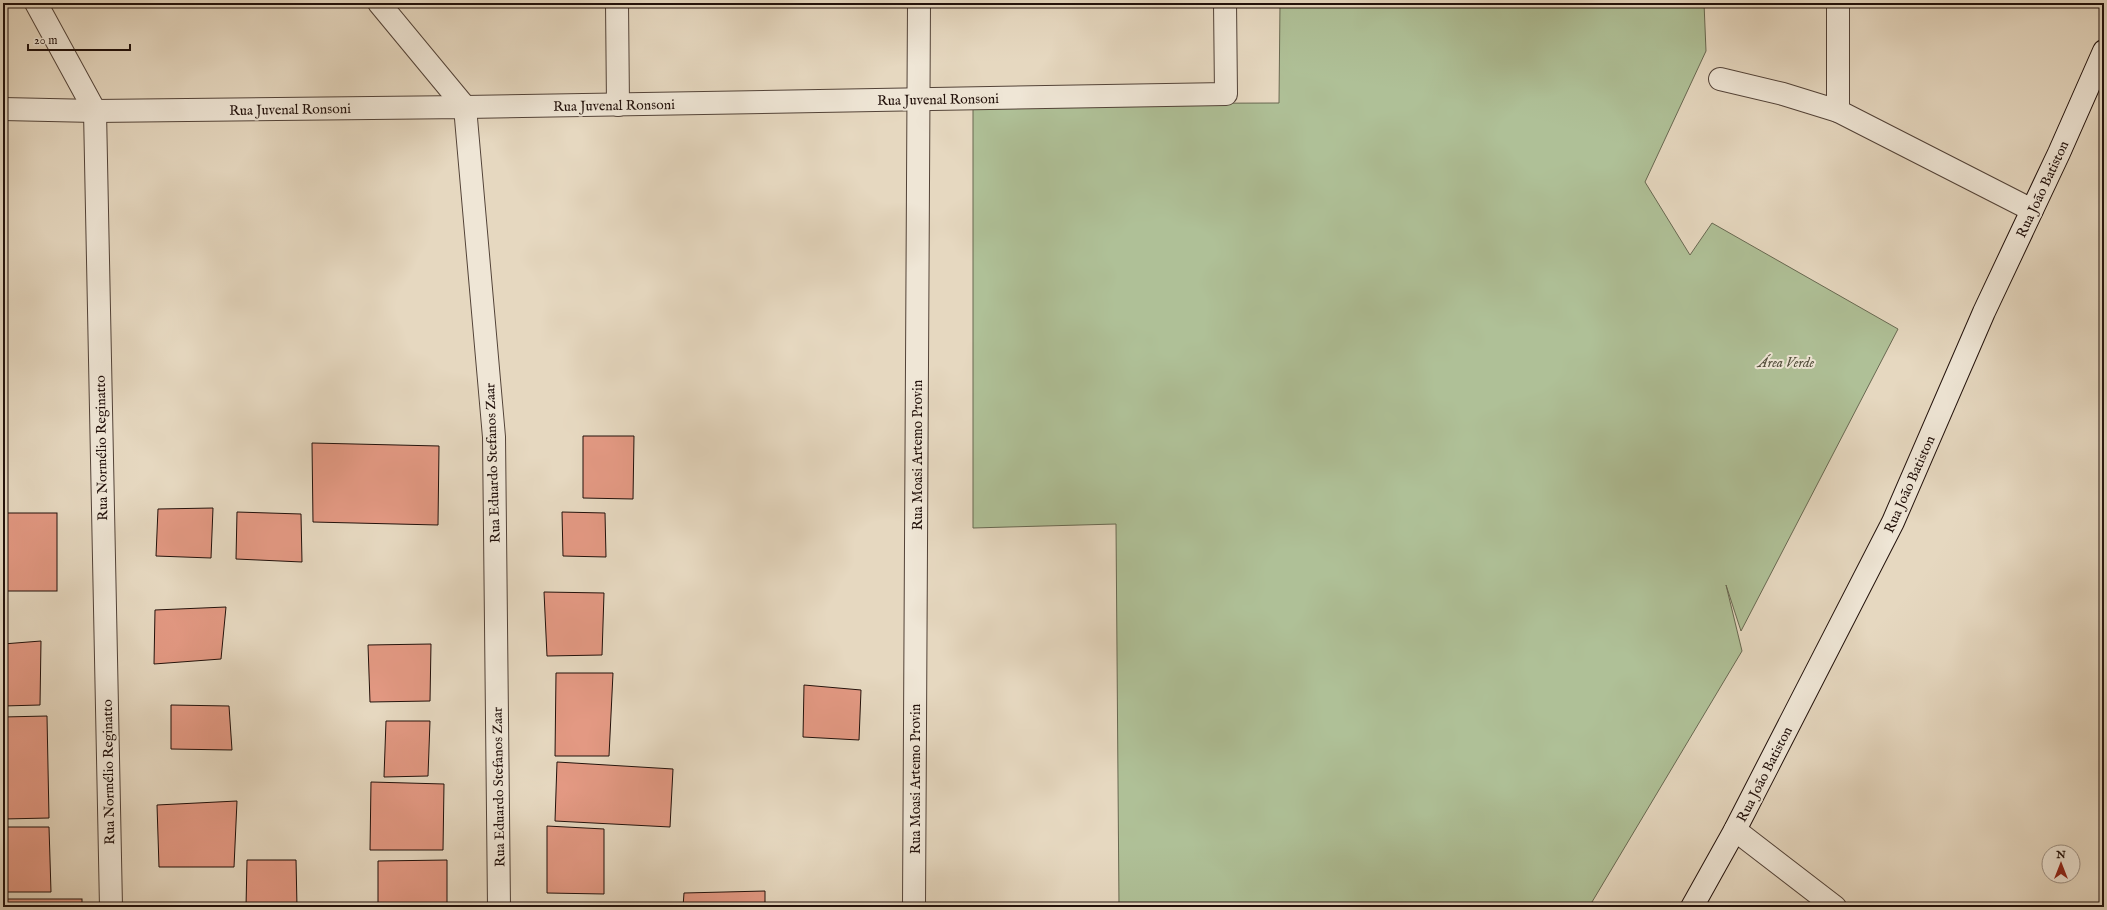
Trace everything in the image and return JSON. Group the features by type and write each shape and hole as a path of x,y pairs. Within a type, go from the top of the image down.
{"street":[{"name":"Rua Normélio Reginatto","path":"36,3 95,111 111,907"},
{"path":"379,3 465,108"},
{"path":"617,3 618,105"},
{"name":"Rua Moasi Artemo Provin","path":"914,907 919,3"},
{"name":"Rua Juvenal Ronsoni","path":"3,109 95,111 465,108 1226,94 1225,3"},
{"path":"1838,3 1838,111"},
{"name":"Rua João Batiston","path":"1692,907 1734,830 1893,522 1984,312 2104,51"},
{"path":"1720,79 1783,94 1838,111 2032,210"},
{"name":"Rua Eduardo Stefanos Zaar","path":"465,108 494,437 500,907"},
{"path":"1734,830 1836,907"}],"green space":[{"name":"Área Verde","path":"1280,3 1704,3 1706,51 1645,182 1690,255 1712,223 1898,329 1741,631 1726,585 1742,651 1589,907 1119,907 1116,524 973,528 973,104 1279,103"}],"building":[{"path":"583,436 634,436 633,499 583,498"},
{"path":"312,443 439,446 438,525 313,522"},
{"path":"213,508 211,558 156,556 158,509"},
{"path":"237,512 301,514 302,562 236,559"},
{"path":"562,512 605,513 606,557 563,556"},
{"path":"3,513 57,513 57,591 3,591"},
{"path":"544,592 604,593 602,655 547,656"},
{"path":"226,607 221,659 154,664 155,610"},
{"path":"41,641 40,705 3,706 3,644"},
{"path":"431,644 430,701 370,702 368,645"},
{"path":"556,673 613,673 609,756 555,756"},
{"path":"804,685 861,690 859,740 803,737"},
{"path":"171,705 229,706 232,750 171,749"},
{"path":"47,716 49,818 3,819 3,717"},
{"path":"386,721 430,721 428,776 384,777"},
{"path":"557,762 673,769 670,827 555,821"},
{"path":"371,782 444,784 443,850 370,850"},
{"path":"237,801 234,867 159,867 157,805"},
{"path":"547,826 604,829 604,894 547,893"},
{"path":"3,827 49,827 51,892 3,892"},
{"path":"247,860 296,860 297,907 246,907"},
{"path":"447,860 447,907 378,907 378,861"},
{"path":"765,891 765,907 683,907 684,893"},
{"path":"3,899 82,899 82,907 3,907"}]}
